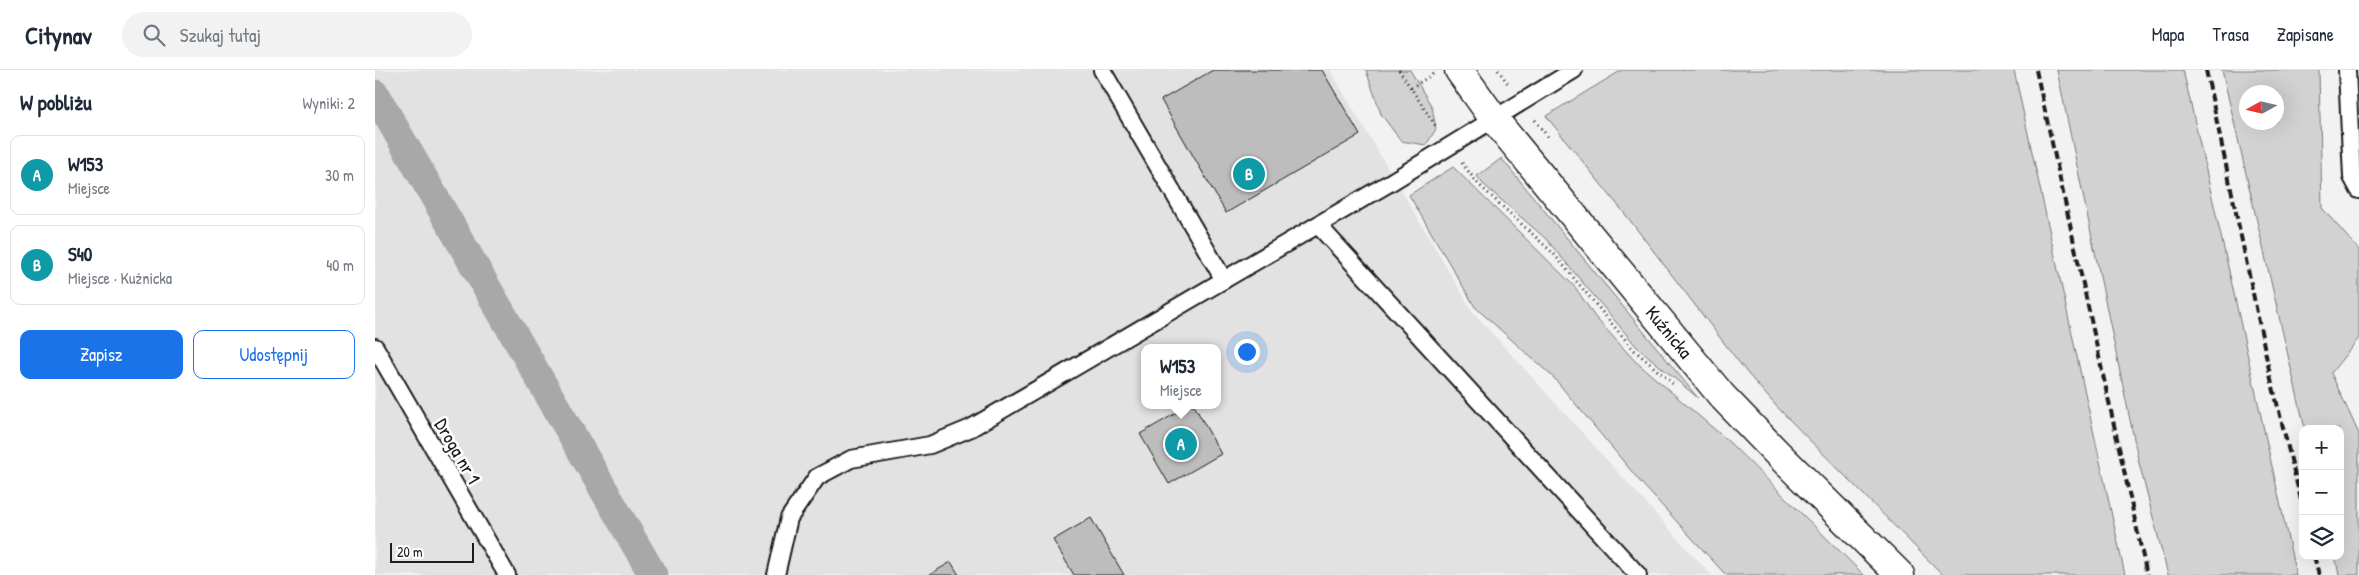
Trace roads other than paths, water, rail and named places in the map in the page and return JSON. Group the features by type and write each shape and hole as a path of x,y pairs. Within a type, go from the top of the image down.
{"street":[{"name":"Kuźnicka","path":"1459,70 1494,119 1722,396 1775,452 1900,575"}],"lane":[{"path":"1102,70 1223,280"},
{"path":"776,575 789,518 817,477 851,459 930,445 971,428 1318,225 1574,70"},
{"path":"2347,70 2351,177 2359,190"},
{"path":"1318,225 1638,575"},
{"name":"Droga nr 1","path":"375,347 383,376 507,575"}],"waterway":[{"path":"375,94 653,575"}],"railway":[{"path":"2036,70 2147,575"},
{"path":"2206,70 2271,379 2299,492"},
{"path":"2315,560 2319,575"}],"place":[{"name":"S40","path":"1249,174"},
{"name":"W153","path":"1181,444"}]}
